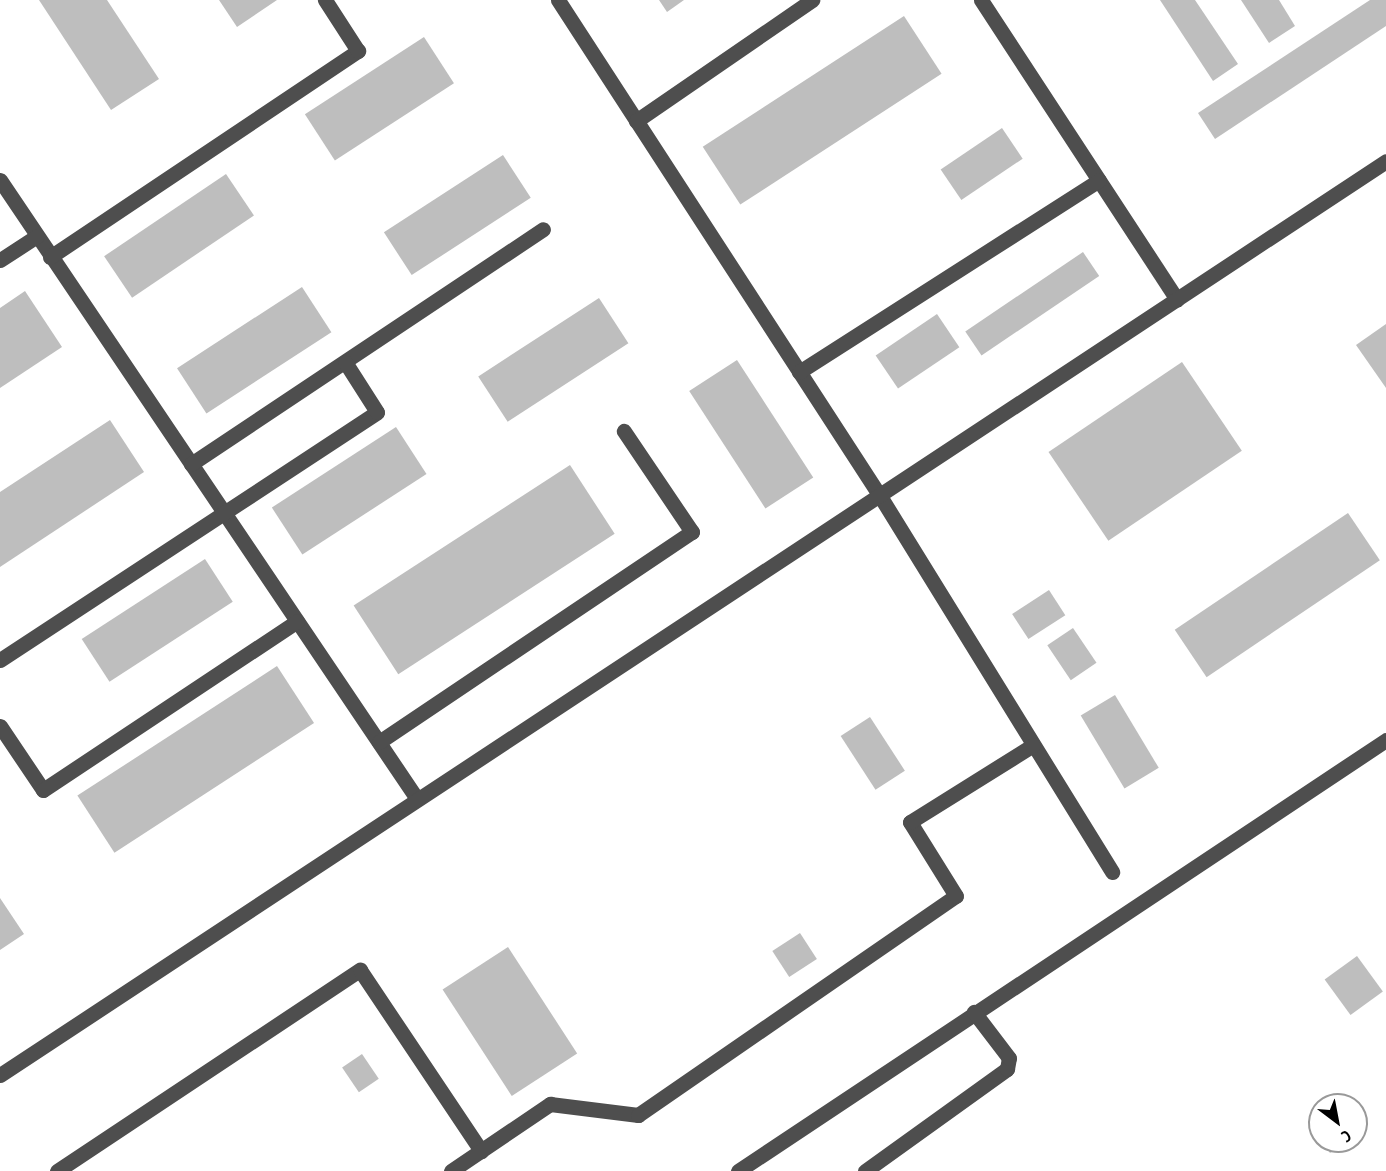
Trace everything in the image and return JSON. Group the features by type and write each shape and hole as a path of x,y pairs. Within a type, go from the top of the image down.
{"lane":[{"path":"50,257 358,51 325,0"},
{"path":"558,0 880,496 1112,872"},
{"path":"981,0 1177,299"},
{"path":"636,121 809,1"},
{"path":"0,1075 1386,161"},
{"path":"0,180 417,798"},
{"path":"799,372 1099,180"},
{"path":"191,464 543,229"},
{"path":"0,260 37,236"},
{"path":"0,660 377,412 345,362"},
{"path":"379,742 692,532 624,431"},
{"path":"0,726 43,790 297,621"},
{"path":"738,1171 1386,740"},
{"path":"451,1171 550,1104 638,1115 956,896 910,822 1033,745"},
{"path":"57,1171 360,970 481,1151"},
{"path":"865,1171 1007,1069 1009,1058 974,1012"}],"building":[{"path":"39,0 107,0 159,79 111,110"},
{"path":"219,0 277,0 237,27"},
{"path":"659,0 684,0 667,12"},
{"path":"1160,0 1195,0 1238,64 1213,81"},
{"path":"1241,0 1279,0 1295,26 1269,43"},
{"path":"1370,0 1386,0 1386,26 1215,139 1198,113"},
{"path":"904,16 942,74 740,205 703,147"},
{"path":"424,37 454,83 335,160 305,114"},
{"path":"1002,128 1023,159 961,200 941,169"},
{"path":"503,155 531,198 412,275 384,232"},
{"path":"226,174 254,215 132,298 104,256"},
{"path":"1083,252 1099,276 981,355 965,331"},
{"path":"302,287 331,332 206,413 177,368"},
{"path":"25,291 62,347 0,388 0,308"},
{"path":"599,298 628,343 508,422 478,376"},
{"path":"937,314 959,347 898,389 876,355"},
{"path":"1386,324 1386,388 1356,345"},
{"path":"737,360 813,477 765,508 689,391"},
{"path":"1182,362 1242,451 1108,541 1049,452"},
{"path":"110,420 144,472 0,567 0,492"},
{"path":"396,427 426,474 302,555 272,508"},
{"path":"570,465 615,534 398,674 354,606"},
{"path":"1348,513 1380,560 1207,677 1175,630"},
{"path":"205,559 233,602 109,682 82,639"},
{"path":"1049,590 1065,615 1028,639 1012,614"},
{"path":"1073,628 1096,663 1071,680 1047,645"},
{"path":"277,666 314,723 114,853 77,796"},
{"path":"1115,695 1159,768 1124,788 1081,716"},
{"path":"870,717 905,771 876,790 841,736"},
{"path":"0,898 24,934 0,950"},
{"path":"800,933 817,959 789,977 772,951"},
{"path":"508,947 577,1054 512,1096 443,989"},
{"path":"1357,956 1383,992 1351,1015 1325,980"},
{"path":"362,1054 379,1079 359,1092 342,1067"}]}
